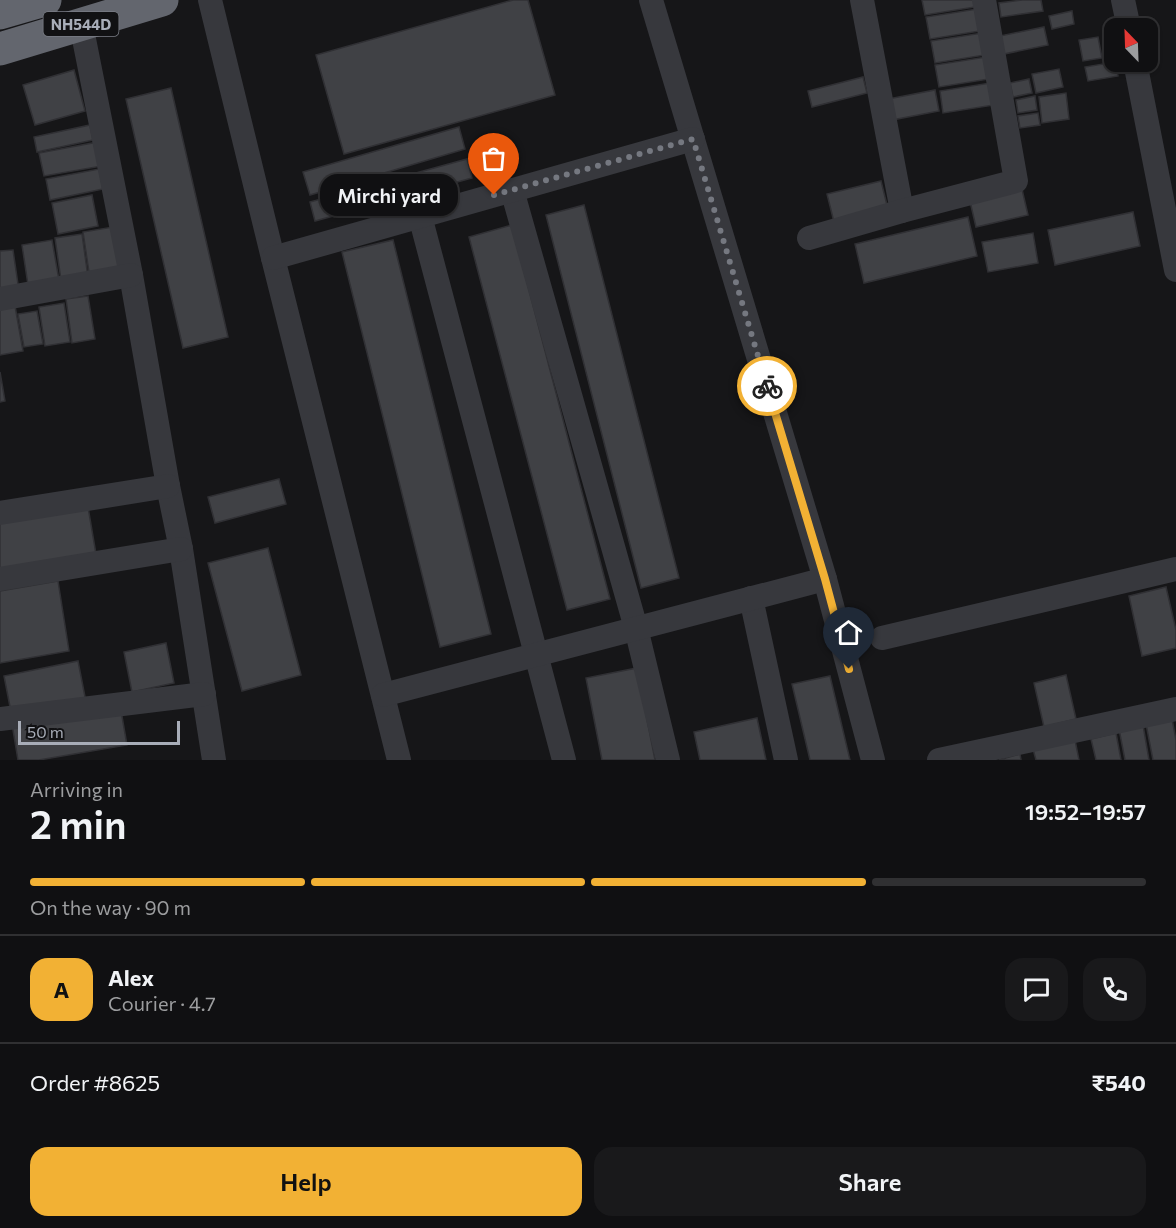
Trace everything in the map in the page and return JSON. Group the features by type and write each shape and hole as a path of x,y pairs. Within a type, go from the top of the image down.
{"highway":[{"name":"NH544D","path":"0,13 45,0"},
{"name":"NH544D","path":"0,49 162,0"}],"street":[{"path":"210,0 399,760"},
{"path":"651,0 825,579 873,760"},
{"path":"862,0 902,211"},
{"path":"809,238 1016,181 984,0"},
{"path":"1123,0 1127,18"},
{"path":"81,24 131,275 181,549 214,760"},
{"path":"1137,72 1176,270"},
{"path":"273,258 693,139"},
{"path":"512,190 636,628 668,760"},
{"path":"420,216 564,760"},
{"path":"0,299 131,275"},
{"path":"0,513 168,486"},
{"path":"0,579 181,549"},
{"path":"882,638 1176,569"},
{"path":"383,695 825,579"},
{"path":"751,598 786,760"},
{"path":"0,719 204,694"},
{"path":"939,760 1176,709"}],"building":[{"path":"513,0 528,0 555,95 344,154 316,55"},
{"path":"922,0 974,0 975,7 925,15"},
{"path":"1041,0 1043,11 1001,17 999,3"},
{"path":"977,9 980,31 930,39 926,17"},
{"path":"1072,11 1074,24 1052,29 1049,16"},
{"path":"1044,27 1048,45 1004,54 1000,36"},
{"path":"982,33 985,55 935,63 931,41"},
{"path":"1098,37 1102,58 1083,61 1079,40"},
{"path":"986,57 989,79 939,87 935,65"},
{"path":"1104,64 1104,72 1117,72 1118,76 1088,81 1085,67"},
{"path":"1059,69 1063,87 1036,93 1032,74"},
{"path":"74,70 85,111 35,125 23,85"},
{"path":"863,77 867,93 812,107 808,91"},
{"path":"1029,79 1032,93 1013,97 1010,83"},
{"path":"990,83 994,105 943,113 940,91"},
{"path":"171,88 228,337 183,348 126,99"},
{"path":"935,90 939,111 892,120 888,99"},
{"path":"1066,93 1069,119 1042,123 1039,97"},
{"path":"1035,96 1037,110 1018,113 1016,100"},
{"path":"1038,113 1040,125 1020,128 1018,116"},
{"path":"90,125 93,140 37,152 34,137"},
{"path":"459,127 465,149 310,195 303,172"},
{"path":"98,142 102,166 44,176 39,153"},
{"path":"467,159 472,178 315,221 310,202"},
{"path":"99,169 103,189 50,200 46,179"},
{"path":"881,181 888,209 834,222 827,194"},
{"path":"1021,185 1028,215 976,227 969,197"},
{"path":"92,195 98,226 58,234 52,203"},
{"path":"584,205 679,578 641,588 546,215"},
{"path":"1133,212 1140,246 1055,265 1048,230"},
{"path":"968,217 977,256 864,283 855,244"},
{"path":"512,225 610,599 567,610 469,237"},
{"path":"113,227 120,274 90,279 83,232"},
{"path":"1033,233 1038,263 988,272 982,242"},
{"path":"82,234 88,277 61,280 55,238"},
{"path":"52,240 59,280 28,285 22,245"},
{"path":"393,240 491,634 440,647 342,252"},
{"path":"13,250 19,291 0,294 0,251"},
{"path":"88,296 95,339 72,343 66,299"},
{"path":"64,303 70,342 45,346 39,307"},
{"path":"15,306 23,351 0,355 0,308"},
{"path":"37,311 43,344 24,347 18,314"},
{"path":"0,372 5,401 0,402"},
{"path":"279,479 286,504 215,523 208,497"},
{"path":"88,507 96,554 0,571 0,523"},
{"path":"268,548 301,675 242,691 208,563"},
{"path":"58,581 69,651 0,663 0,591"},
{"path":"1166,587 1176,630 1176,648 1142,656 1129,596"},
{"path":"166,643 174,683 132,692 124,652"},
{"path":"78,661 86,702 12,717 4,676"},
{"path":"637,668 655,760 602,760 586,678"},
{"path":"1066,675 1076,719 1044,727 1034,683"},
{"path":"830,676 850,760 810,760 792,684"},
{"path":"120,705 127,745 39,760 18,760 12,724"},
{"path":"757,718 766,760 700,760 694,732"},
{"path":"1172,719 1176,740 1176,760 1153,760 1146,724"},
{"path":"1143,725 1149,760 1125,760 1119,729"},
{"path":"1116,733 1121,760 1096,760 1091,739"},
{"path":"1075,740 1079,760 1036,760 1033,749"},
{"path":"1020,754 1021,760 999,760"}],"way so far":[{"path":"494,195 693,139 767,386"}],"place":[{"name":"Mirchi yard","path":"494,195"}],"route":[{"path":"767,386 825,579 849,669"}]}
